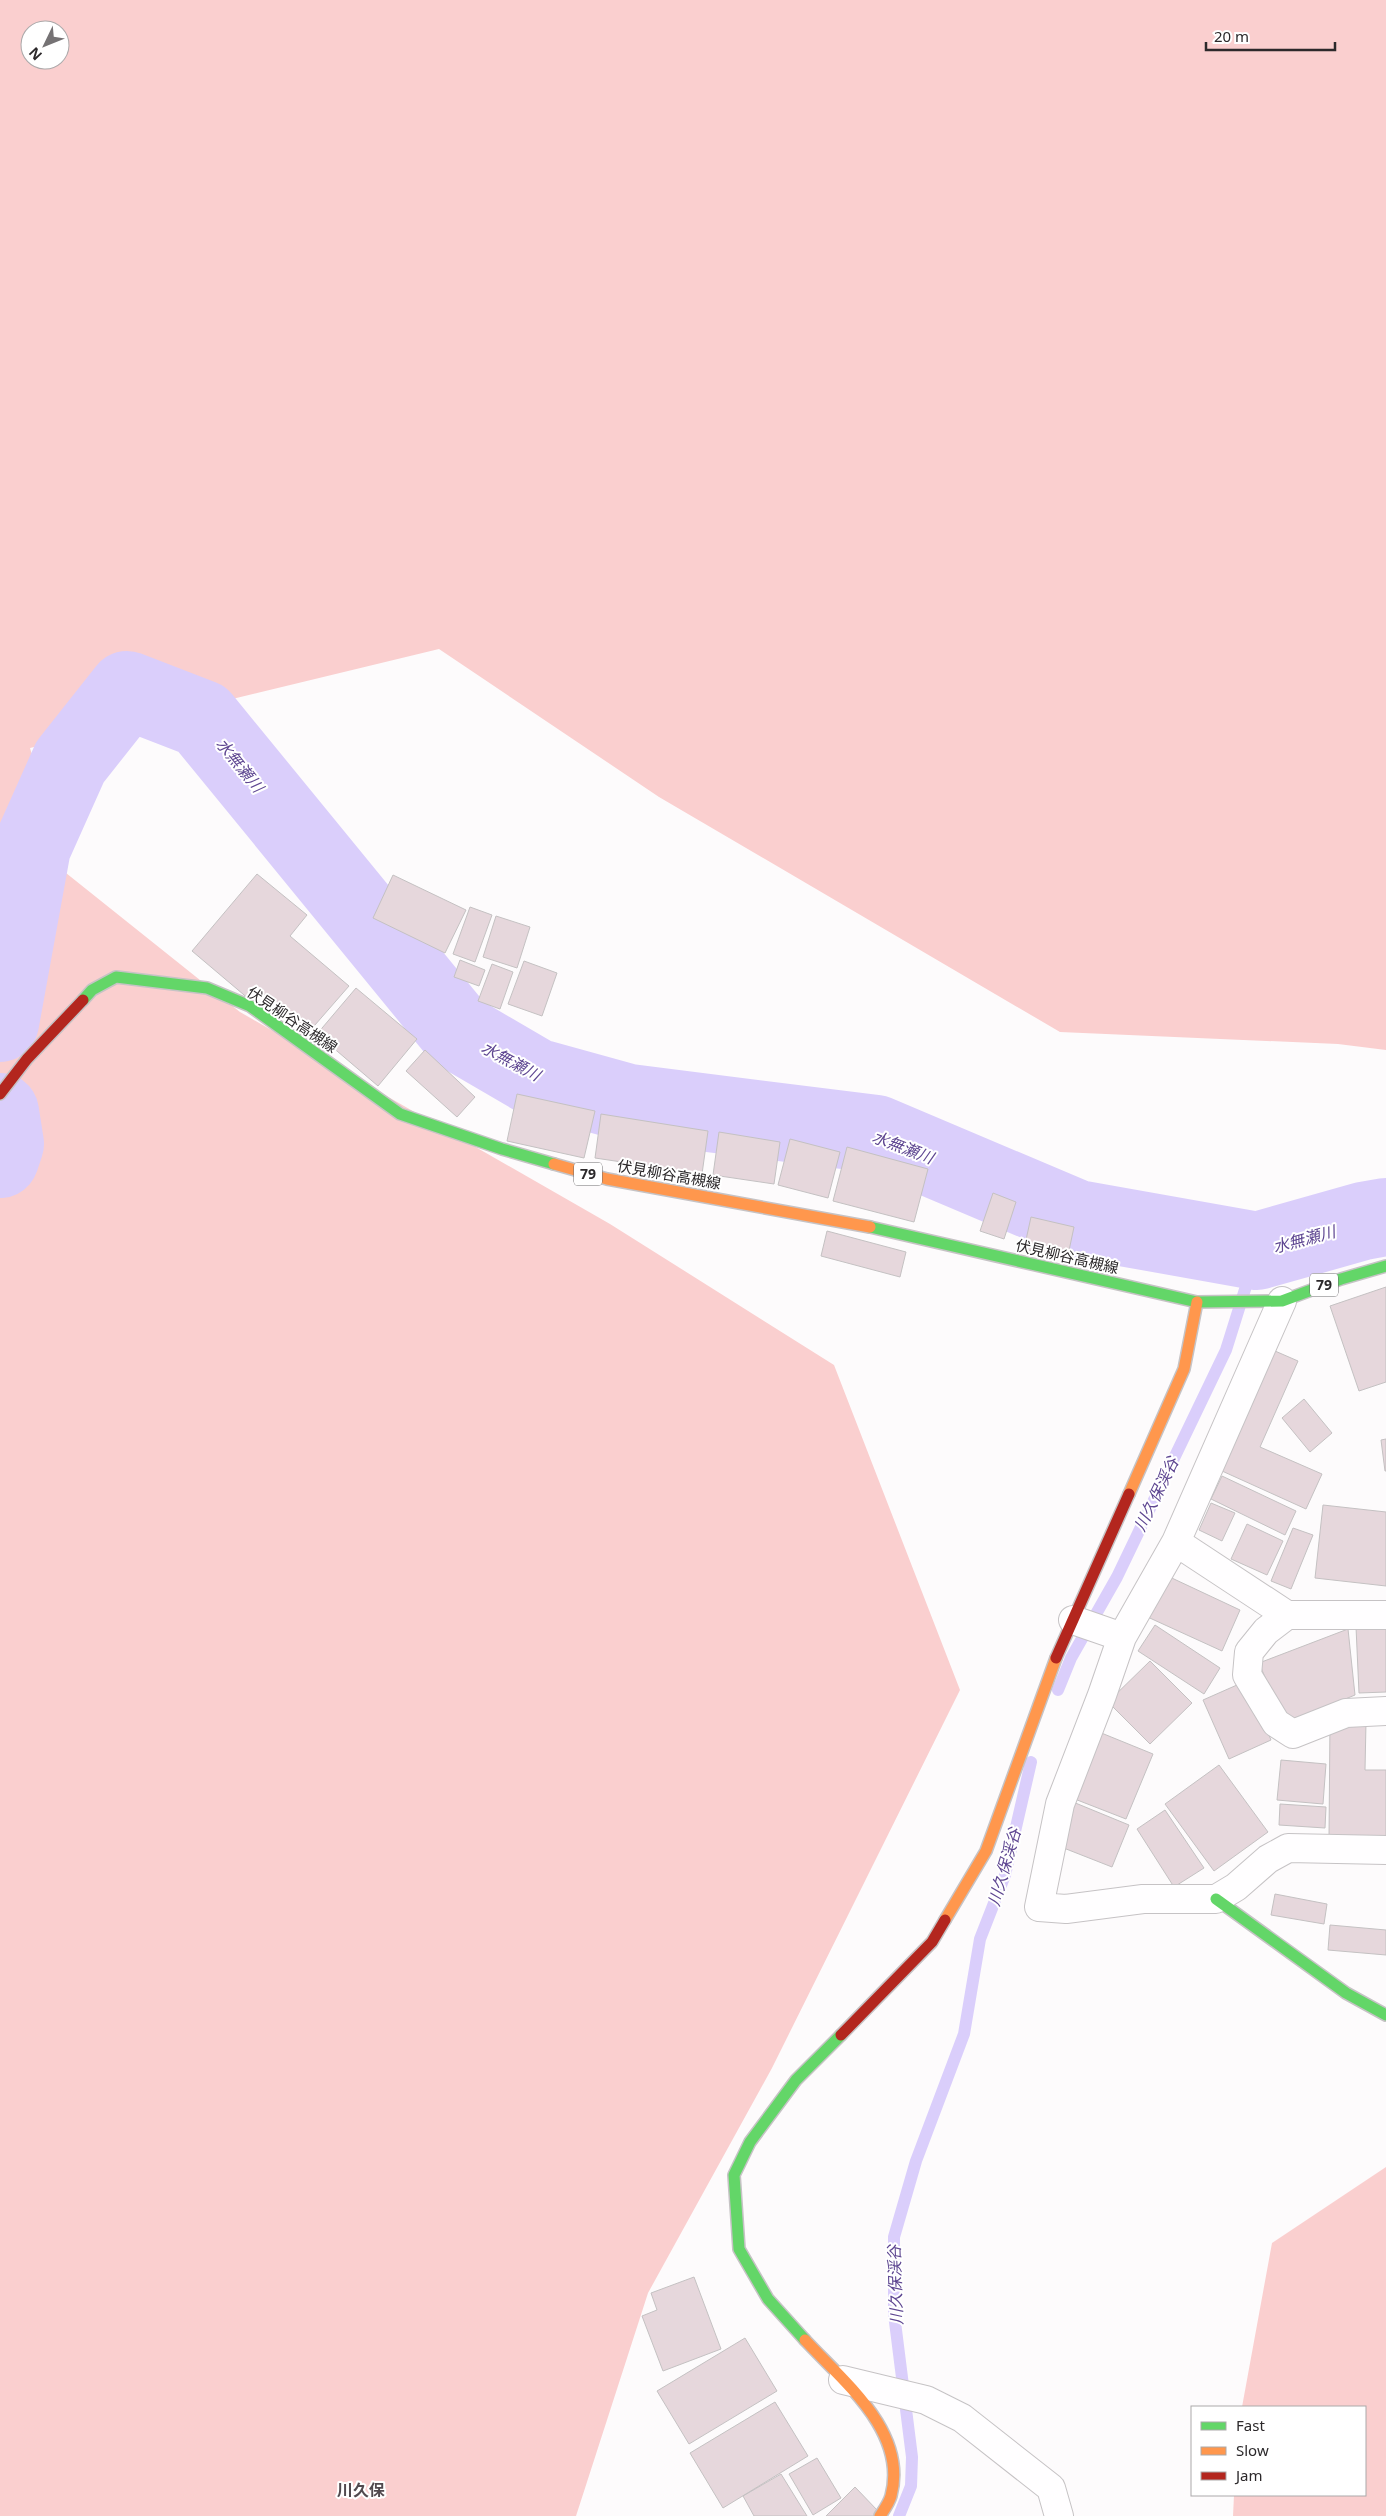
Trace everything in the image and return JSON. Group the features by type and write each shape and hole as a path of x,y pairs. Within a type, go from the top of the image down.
{"street":[{"name":"伏見柳谷高槻線","path":"0,1094 27,1059 92,990 116,977 207,988 250,1006 400,1114 502,1149 607,1179 848,1222 1197,1302 1272,1301 1386,1266"},
{"path":"1272,1301 1176,1542 1122,1637 1060,1804 1039,1907 1066,1909 1143,1898 1216,1898 1236,1887 1268,1859 1288,1848 1386,1850"},
{"path":"880,2516 891,2497 894,2468 890,2444 872,2413 768,2299 739,2249 734,2175 750,2142 796,2080 932,1942 986,1851 1052,1668 1184,1369 1197,1302"},
{"path":"1176,1542 1287,1615 1386,1615"},
{"path":"1287,1615 1266,1631 1249,1652 1247,1675 1276,1723 1293,1734 1346,1713 1386,1711"},
{"path":"1073,1620 1122,1637"},
{"path":"1216,1898 1346,1993 1386,2015"},
{"path":"843,2380 926,2400 962,2418 1051,2488 1059,2516"}],"shaded area":[{"path":"0,0 1386,0 1386,1050 1338,1044 1060,1032 659,797 439,649 30,748 66,873 240,1012 610,1224 834,1365 960,1690 772,2068 648,2293 576,2516 0,2516"},
{"path":"1386,2167 1386,2516 1233,2516 1234,2496 1366,2496 1366,2406 1242,2406 1272,2243"}],"building":[{"path":"257,874 307,915 290,936 349,986 308,1033 259,990 250,1000 192,951"},
{"path":"393,875 466,910 445,953 373,918"},
{"path":"470,907 492,915 475,962 453,954"},
{"path":"496,916 530,927 517,968 483,957"},
{"path":"460,960 485,970 479,986 454,977"},
{"path":"524,961 557,973 542,1016 508,1004"},
{"path":"492,964 513,972 500,1009 478,1001"},
{"path":"356,988 417,1039 378,1086 317,1034"},
{"path":"425,1050 475,1097 457,1117 406,1071"},
{"path":"517,1094 595,1111 584,1158 507,1141"},
{"path":"601,1114 708,1131 702,1174 595,1158"},
{"path":"719,1132 780,1142 774,1184 713,1175"},
{"path":"790,1139 840,1152 828,1198 778,1185"},
{"path":"847,1147 928,1169 914,1222 833,1201"},
{"path":"993,1193 1016,1202 1004,1239 980,1231"},
{"path":"1031,1217 1074,1227 1067,1260 1024,1249"},
{"path":"827,1231 906,1252 900,1277 821,1256"},
{"path":"1386,1287 1386,1382 1359,1391 1330,1306"},
{"path":"1275,1351 1298,1361 1260,1447 1322,1474 1306,1509 1222,1471"},
{"path":"1304,1399 1332,1433 1310,1452 1282,1418"},
{"path":"1386,1439 1386,1471 1385,1471 1381,1440"},
{"path":"1222,1476 1296,1511 1285,1535 1211,1499"},
{"path":"1211,1503 1235,1513 1222,1541 1199,1530"},
{"path":"1323,1505 1386,1512 1386,1586 1315,1578"},
{"path":"1247,1524 1283,1541 1267,1575 1231,1559"},
{"path":"1293,1528 1313,1535 1291,1589 1271,1581"},
{"path":"1159,1572 1240,1610 1222,1651 1141,1614"},
{"path":"1155,1625 1220,1668 1204,1694 1138,1651"},
{"path":"1386,1625 1386,1692 1359,1693 1356,1627"},
{"path":"1348,1629 1355,1695 1285,1724 1259,1663"},
{"path":"1150,1661 1192,1703 1150,1744 1108,1702"},
{"path":"1246,1681 1271,1740 1229,1759 1203,1700"},
{"path":"1330,1721 1366,1722 1365,1770 1386,1770 1386,1838 1329,1837"},
{"path":"1094,1730 1153,1754 1126,1819 1067,1796"},
{"path":"1281,1760 1326,1764 1323,1804 1277,1800"},
{"path":"1219,1765 1268,1832 1214,1871 1165,1804"},
{"path":"1073,1802 1129,1825 1112,1867 1056,1845"},
{"path":"1280,1804 1326,1807 1325,1828 1279,1825"},
{"path":"1165,1810 1204,1868 1174,1887 1137,1829"},
{"path":"1275,1894 1327,1904 1324,1924 1271,1915"},
{"path":"1330,1925 1386,1930 1386,1955 1328,1950"},
{"path":"694,2277 721,2349 663,2371 642,2316 657,2310 651,2293"},
{"path":"745,2338 777,2391 689,2444 657,2391"},
{"path":"775,2402 808,2456 723,2508 690,2453"},
{"path":"817,2458 841,2498 813,2515 789,2474"},
{"path":"781,2474 807,2516 754,2516 743,2496"},
{"path":"855,2487 878,2511 873,2516 826,2516"}],"waterway":[{"name":"水無瀬川","path":"0,1023 32,847 70,762 127,690 202,719 458,1032 535,1077 629,1103 876,1134 1077,1219 1257,1251 1363,1221 1386,1217"},
{"name":"水無瀬川","path":"0,1112 5,1144 0,1159"},
{"name":"川久保渓谷","path":"1058,1690 1071,1658 1117,1577 1226,1350 1257,1251"},
{"name":"川久保渓谷","path":"899,2516 911,2486 912,2457 894,2314 894,2237 916,2161 964,2034 980,1939 1005,1875 1031,1762"}],"traffic: fast":[{"path":"83,1000 92,990 116,977 207,988 250,1006 400,1114 502,1149 554,1164"},
{"path":"870,1227 1197,1302 1282,1301 1341,1279 1386,1266"},
{"path":"1216,1899 1346,1993 1386,2015"},
{"path":"805,2340 768,2299 739,2249 734,2175 750,2142 796,2080 841,2035"}],"traffic: slow":[{"path":"554,1164 607,1179 870,1227"},
{"path":"1129,1494 1184,1369 1197,1302"},
{"path":"945,1920 986,1851 1056,1658"},
{"path":"805,2340 854,2391 882,2430 890,2451 894,2473 891,2496 880,2516"}],"traffic: jam":[{"path":"0,1094 27,1059 83,1000"},
{"path":"1056,1658 1129,1494"},
{"path":"841,2035 932,1942 945,1920"}],"district":[{"name":"川久保","path":"361,2490"}]}
